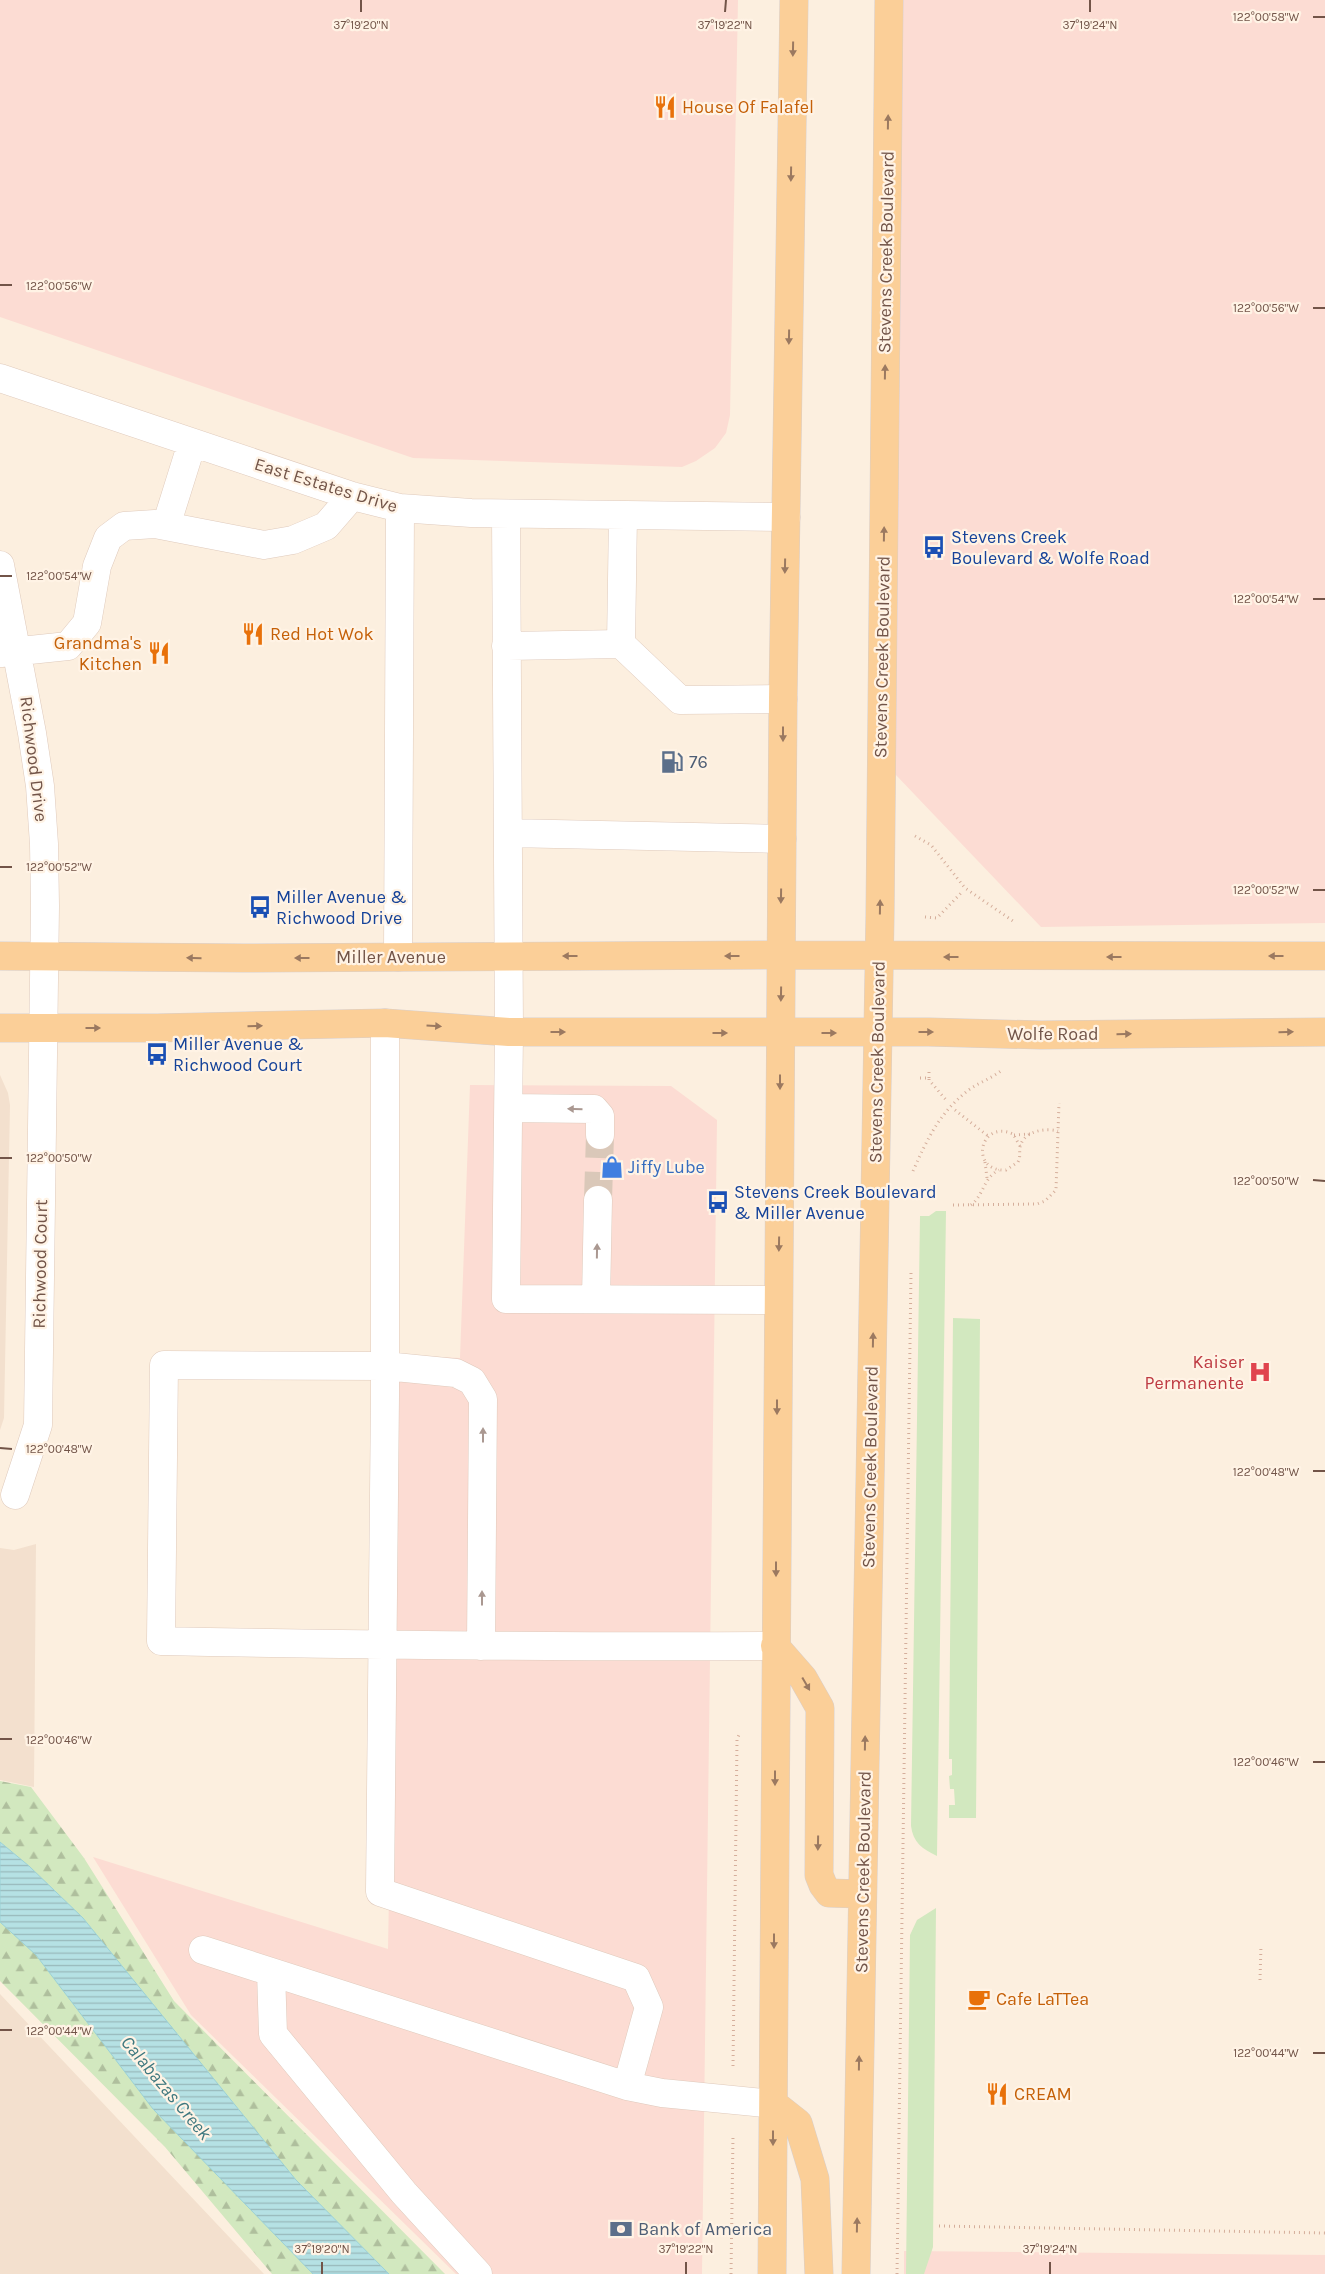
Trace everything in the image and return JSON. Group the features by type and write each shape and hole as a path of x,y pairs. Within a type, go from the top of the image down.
{"main road":[{"path":"772,2274 783,700 794,0"},
{"name":"Stevens Creek Boulevard","path":"856,2274 878,1032 889,0"},
{"path":"781,955 1049,957 1325,956"},
{"name":"Miller Avenue","path":"0,956 398,957 781,955"},
{"path":"0,1028 386,1023 509,1032 780,1033"},
{"name":"Wolfe Road","path":"780,1033 878,1032 1041,1035 1325,1032"},
{"path":"775,1646 803,1678 820,1708 819,1875 829,1893 862,1894"},
{"path":"774,2104 798,2123 815,2179 819,2274"}],"street":[{"name":"East Estates Drive","path":"0,378 352,496 400,508 506,514 786,517"},
{"path":"166,526 192,443"},
{"path":"9,653 68,646 87,623 97,566 108,538 124,526 155,524 264,545 293,540 326,526 352,496"},
{"path":"398,957 400,508"},
{"path":"506,514 509,1032 506,1299 778,1300"},
{"path":"622,644 623,515"},
{"name":"Richwood Drive","path":"0,565 9,653 40,786 45,897 44,1028"},
{"path":"506,646 622,644 680,700 783,700"},
{"path":"508,833 782,839"},
{"path":"386,1023 380,1892 636,1978 650,2007 627,2086"},
{"name":"Richwood Court","path":"15,1495 38,1425 44,1028"},
{"path":"508,1108 594,1109 600,1116 600,1136"},
{"path":"596,1299 598,1200"},
{"path":"481,1646 483,1399 472,1381 456,1373 385,1366 164,1365 161,1641 383,1646 481,1646 775,1646"},
{"path":"203,1950 627,2086 662,2093 774,2104"},
{"path":"270,1972 273,2034 404,2193 478,2274"}],"path":[{"path":"881,816 931,846 965,888 976,897 1009,916 1049,957"},
{"path":"926,917 937,918 962,892"},
{"path":"912,1171 930,1132 951,1106 967,1092 996,1075 1041,1035"},
{"path":"929,1069 928,1080 947,1101"},
{"path":"920,1078 928,1078"},
{"path":"952,1206 1037,1204 1051,1197 1056,1190 1059,1103"},
{"path":"955,1110 988,1136"},
{"path":"987,1179 983,1157 984,1142 988,1136 997,1131 1013,1134 1030,1134 1044,1130 1058,1131"},
{"path":"1013,1134 1020,1146"},
{"path":"971,1205 979,1197 987,1179 999,1170 1012,1167 1018,1162 1020,1146 1030,1134"},
{"path":"983,1157 986,1164 999,1170"},
{"path":"912,1181 913,1162"},
{"path":"898,2274 911,1270"},
{"path":"1260,1980 1261,1945"},
{"path":"939,2226 1325,2233"}],"shaded area":[{"path":"0,0 738,0 730,415 726,433 715,448 696,461 682,467 413,458 0,317"},
{"path":"901,0 1325,0 1325,923 1041,927 895,774"},
{"path":"0,1075 8,1093 10,1105 4,1418 0,1430"},
{"path":"470,1085 671,1086 717,1120 702,2274 456,2274 191,2015 93,1857 388,1949 399,1355 460,1358"},
{"path":"36,1544 34,1787 0,1780 0,1548 14,1550"},
{"path":"0,1994 264,2274 0,2274"},
{"path":"904,2251 1325,2255 1325,2274 904,2274"}],"green space":[{"path":"936,1211 946,1211 937,1856 927,1851 916,1841 911,1826 920,1216 929,1216"},
{"path":"953,1318 980,1319 976,1818 949,1818 949,1805 955,1805 954,1789 950,1789 949,1776 952,1775 952,1759 949,1759"},
{"path":"0,1781 31,1787 84,1858 174,2001 445,2274 272,2274 165,2147 0,1981"},
{"path":"936,1908 933,2247 924,2274 906,2274 910,1935 917,1920"}],"water":[{"name":"Calabazas Creek","path":"0,1842 29,1866 83,1918 296,2180 389,2274 313,2274 153,2109 36,1955 0,1922"}],"tunnel":[{"path":"598,1200 600,1135"}],"place":[{"name":"House Of Falafel","path":"665,107"},
{"name":"Stevens Creek Boulevard & Wolfe Road","path":"934,547"},
{"name":"Red Hot Wok","path":"253,634"},
{"name":"Grandma's Kitchen","path":"159,653"},
{"name":"76","path":"672,762"},
{"name":"Miller Avenue & Richwood Drive","path":"260,907"},
{"name":"Miller Avenue & Richwood Court","path":"157,1054"},
{"name":"Jiffy Lube","path":"612,1167"},
{"name":"Stevens Creek Boulevard & Miller Avenue","path":"718,1202"},
{"name":"Kaiser Permanente","path":"1260,1372"},
{"name":"Cafe LaTTea","path":"979,1999"},
{"name":"CREAM","path":"997,2094"},
{"name":"Bank of America","path":"621,2229"}]}
